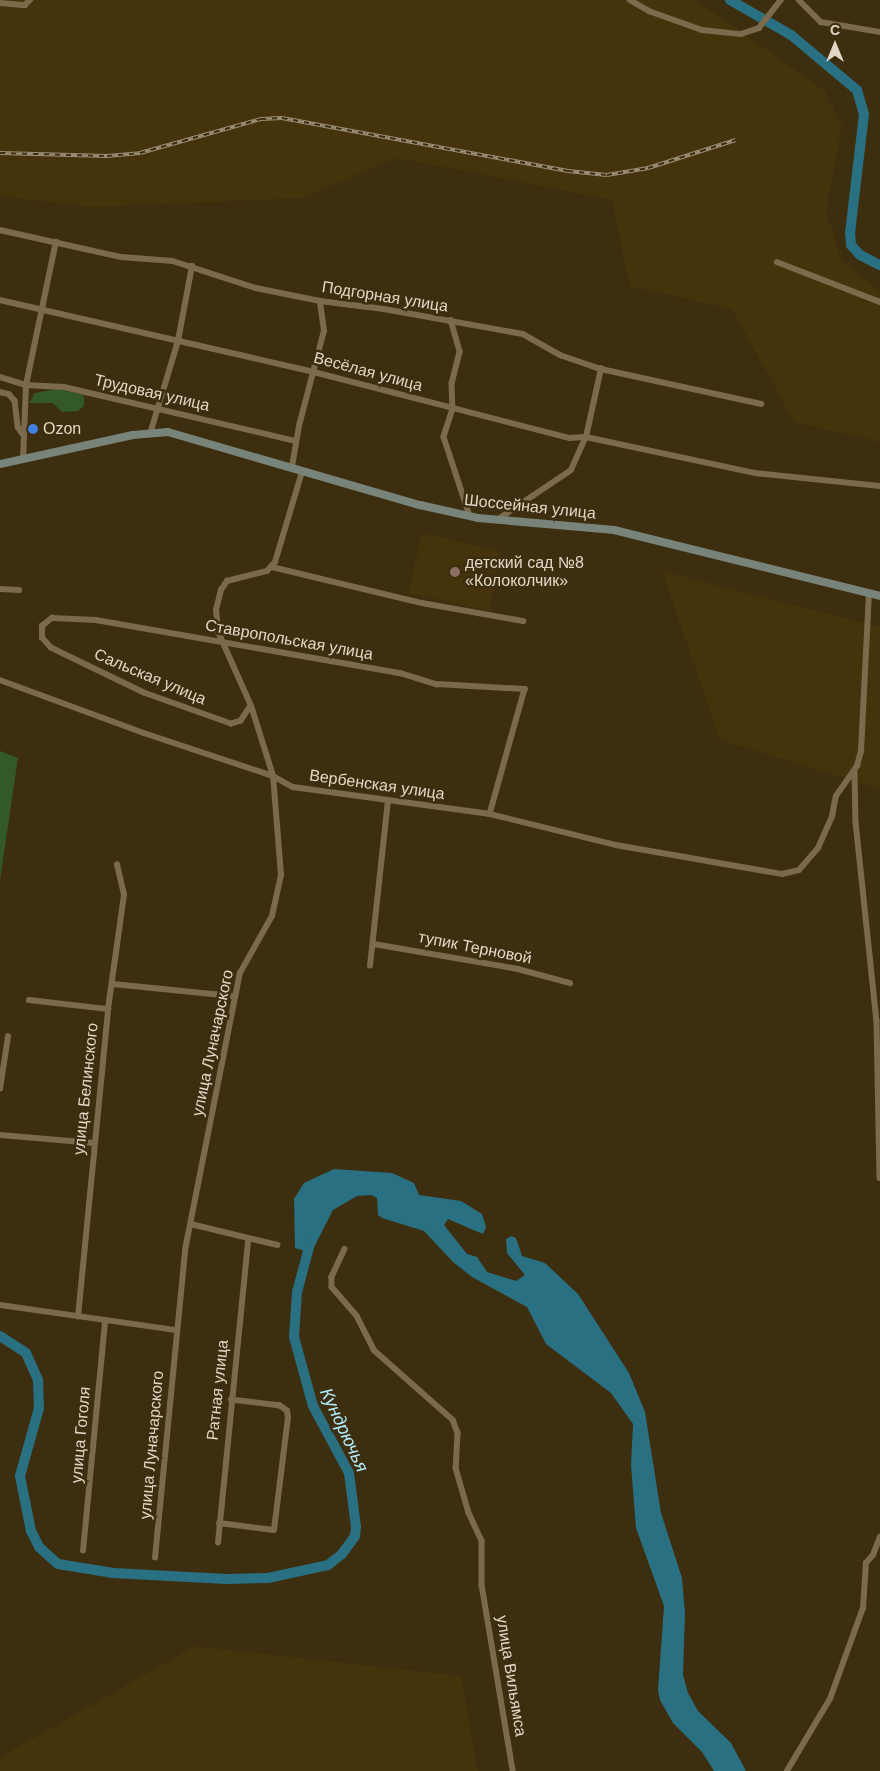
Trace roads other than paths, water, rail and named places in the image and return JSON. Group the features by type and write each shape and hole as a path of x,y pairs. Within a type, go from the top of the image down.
{"main road":[{"name":"Шоссейная улица","path":"0,464 168,432 292,467 302,472 470,516 614,530 880,596"}],"street":[{"path":"0,3 25,5 30,0"},
{"path":"630,0 650,11 709,32 740,34 762,25 781,0"},
{"path":"799,0 821,22 880,32"},
{"name":"Подгорная улица","path":"0,230 121,257 157,258 192,266 256,288 320,301 451,320 524,334 560,355 601,369 761,404"},
{"path":"23,460 26,384 40,309 56,242"},
{"path":"777,262 880,302"},
{"path":"150,434 156,407 178,341 192,266"},
{"name":"Весёлая улица","path":"0,300 314,372 570,438 586,437 727,468 880,486"},
{"path":"292,467 296,441 324,331 320,301"},
{"path":"451,320 460,352 452,383 453,409 444,437 470,516"},
{"path":"498,520 504,512 564,477 576,461 586,437 601,369"},
{"name":"Трудовая улица","path":"0,377 26,384 64,387 296,441"},
{"path":"0,392 9,394 15,401 18,427 23,435"},
{"path":"302,472 272,567 422,602 523,621"},
{"name":"улица Луначарского","path":"155,1558 176,1330 191,1224 240,973 267,928 280,888 281,850 273,776 251,706 215,619 224,585 232,578 272,567"},
{"path":"0,589 19,590"},
{"path":"869,593 861,751 855,770 856,822 877,1021 880,1178"},
{"name":"Ставропольская улица","path":"42,634 42,626 47,619 96,620 224,644 400,673 436,684 525,690 490,814"},
{"name":"Сальская улица","path":"42,634 51,648 100,673 144,693 216,719 235,723 251,706"},
{"name":"Вербенская улица","path":"0,680 144,734 273,776 293,787 490,814 616,845 764,872 792,873 809,860 822,842 836,796 855,770"},
{"path":"370,966 374,944 388,801"},
{"name":"улица Белинского","path":"78,1317 108,1009 113,984 124,894 117,865"},
{"name":"тупик Терновой","path":"374,944 518,969 570,983"},
{"path":"113,984 234,996"},
{"path":"29,1000 108,1009"},
{"path":"0,1089 8,1037"},
{"path":"0,1135 94,1143"},
{"path":"191,1224 248,1240 278,1245"},
{"name":"Ратная улица","path":"218,1543 248,1240"},
{"name":"улица Вильямса","path":"346,1249 332,1277 332,1287 357,1316 374,1350 453,1420 458,1433 456,1468 469,1513 482,1541 482,1585 513,1771"},
{"path":"0,1305 105,1322 176,1330"},
{"name":"улица Гоголя","path":"84,1551 105,1322"},
{"path":"219,1523 274,1530 288,1418 287,1411 280,1406 231,1400"},
{"path":"787,1771 830,1699 863,1608 866,1563 873,1555 880,1536"}],"water":[{"path":"334,1169 392,1173 414,1183 419,1195 461,1201 482,1214 486,1227 483,1234 448,1219 444,1225 467,1254 477,1257 487,1272 516,1281 525,1275 507,1253 506,1239 511,1236 516,1238 522,1256 545,1263 578,1294 629,1373 645,1412 661,1513 682,1578 685,1613 683,1675 688,1693 698,1711 731,1743 746,1771 714,1771 702,1752 673,1723 660,1700 658,1690 664,1606 636,1528 631,1465 633,1424 611,1393 546,1344 527,1307 472,1277 453,1262 424,1231 382,1218 378,1215 377,1198 371,1195 357,1196 333,1210 311,1253 295,1248 294,1199 304,1183"}],"waterway":[{"path":"730,0 791,35 857,90 864,114 850,233 851,245 860,255 880,265"},
{"name":"Кундрючья","path":"0,1336 26,1353 38,1380 39,1408 20,1476 31,1531 39,1547 58,1564 113,1573 227,1579 268,1578 328,1565 342,1554 355,1536 356,1527 349,1473 313,1406 294,1337 297,1292 311,1240"}],"railway":[{"path":"0,153 107,156 140,153 261,119 282,118 568,171 607,175 648,168 736,140"}],"place":[{"name":"Ozon","path":"33,429"},
{"name":"детский сад №8 «Колоколчик»","path":"455,572"}]}
